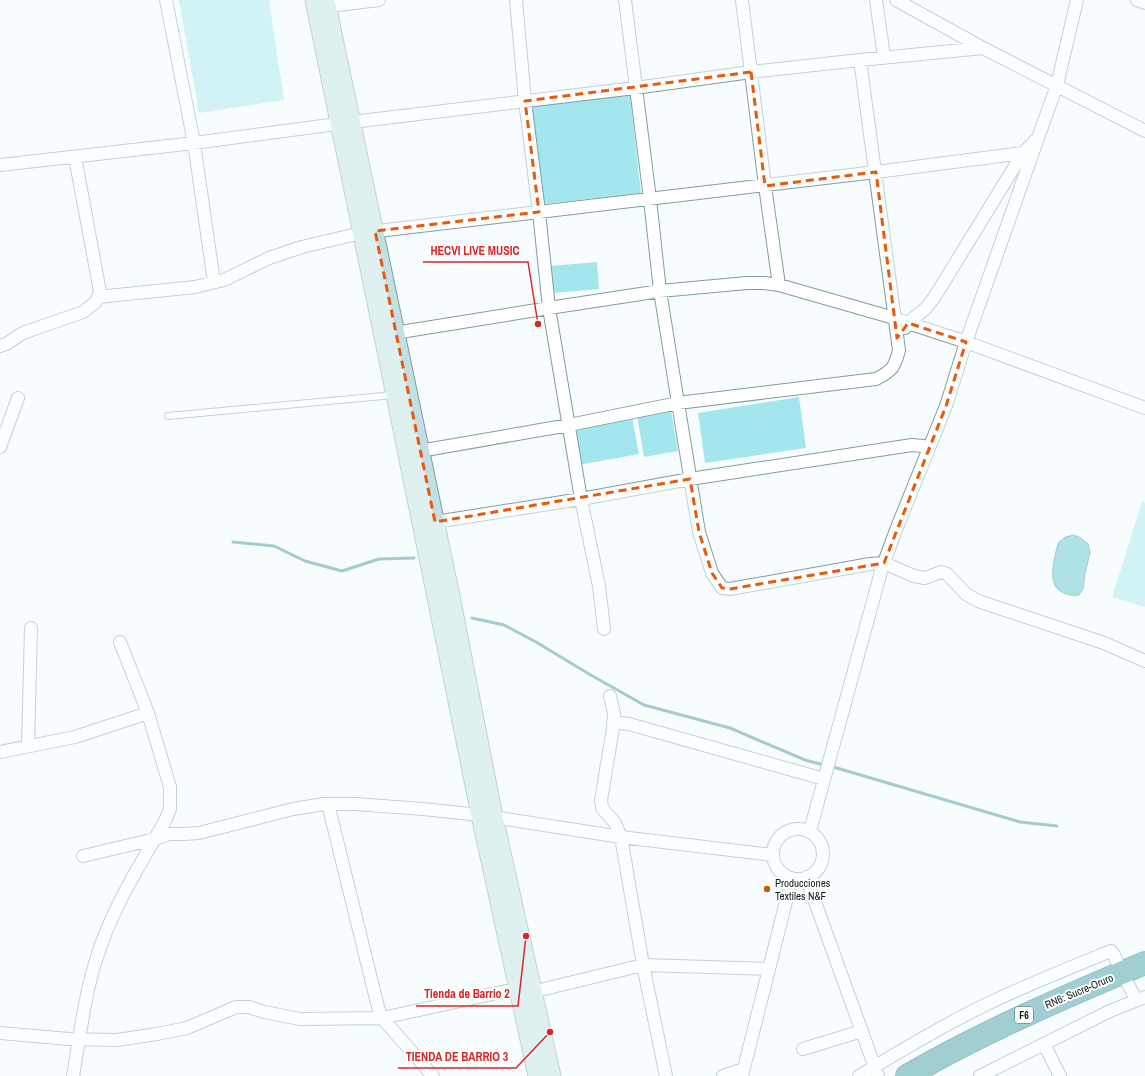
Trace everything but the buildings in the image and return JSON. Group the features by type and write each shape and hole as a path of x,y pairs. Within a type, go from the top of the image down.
{"highway":[{"name":"RN6: Sucre-Oruro","path":"907,1076 931,1062 1012,1021 1145,963"}],"street":[{"path":"166,0 194,143 214,282"},
{"path":"379,0 321,4 414,452 487,816 525,990 537,1076"},
{"path":"516,0 525,101 549,308 580,500 599,586 604,629"},
{"path":"624,0 650,200 660,291 690,479 700,532 712,573 722,588 730,589 884,563 914,576 925,578 940,572 947,574 966,594 978,601 1104,643 1145,661"},
{"path":"742,0 779,286"},
{"path":"876,0 884,57"},
{"path":"896,0 983,48 1145,130"},
{"path":"810,832 884,563 946,406 966,342 1057,85 1077,0"},
{"path":"1137,0 1145,4"},
{"path":"0,165 194,143 346,122 635,88 751,72 884,57 983,48"},
{"path":"414,452 568,425 678,403 876,379 890,370 896,363 898,350 897,338 860,60"},
{"path":"897,338 908,323 925,309 934,298 1023,153 1038,138"},
{"path":"98,297 196,287 224,280 269,258 302,247 368,232 650,200 1023,153"},
{"path":"0,346 23,334 83,312 96,302 100,292 75,156"},
{"path":"389,334 660,291 747,283 764,283 894,318 966,342 1145,408"},
{"path":"389,334 395,395 435,522 451,596 487,816"},
{"path":"0,447 18,398"},
{"path":"435,522 580,500 690,479 912,445 929,448"},
{"path":"28,746 31,628"},
{"path":"73,1076 78,1039 96,959 109,926 126,890 170,809 170,787 148,714 120,642"},
{"path":"610,696 614,713 613,728 601,800 602,808 615,824 621,837 643,965 666,1076"},
{"path":"0,752 75,737 148,714"},
{"path":"613,722 629,724 824,779"},
{"path":"328,804 382,1018 433,1076"},
{"path":"82,856 155,839 170,834 199,833 293,810 328,804 355,804 423,809 487,816 621,837 773,855"},
{"path":"795,829 803,829 810,832 816,836 821,844 823,852 819,868 806,878 792,878 784,874 779,869 773,855 777,840 788,831 795,829"},
{"path":"723,1076 743,1072 792,878"},
{"path":"806,878 876,1071"},
{"path":"859,1076 876,1071 929,1035 985,1005 1043,978 1111,951 1122,973 1141,998 1110,1011 980,1076"},
{"path":"0,1033 69,1039 117,1040 187,1028 236,1007 249,1007 264,1012 300,1019 382,1018 506,991 540,990 643,965 769,969"},
{"path":"525,990 552,1076"},
{"path":"803,1049 862,1031"},
{"path":"1044,1044 1060,1076"}],"lane":[{"path":"168,416 395,395"}],"highlighted area":[{"path":"751,72 765,186 876,172 897,338 908,323 966,342 946,406 884,563 730,589 722,588 712,573 699,532 690,479 435,522 375,231 539,212 525,101"}],"shaded area":[{"path":"179,0 269,0 284,100 199,113"},
{"path":"630,94 641,193 543,204 532,105"},
{"path":"597,262 599,289 553,293 550,266"},
{"path":"799,397 806,448 705,463 698,413"},
{"path":"671,410 678,451 644,457 637,416"},
{"path":"632,417 639,454 579,465 572,428"},
{"path":"1142,502 1145,503 1145,607 1112,597"},
{"path":"1074,535 1081,538 1088,544 1090,552 1083,589 1079,595 1070,595 1058,590 1053,578 1058,543 1065,537"}],"waterway":[{"path":"233,542 274,546 305,561 342,571 379,559 414,558"},
{"path":"472,618 504,625 644,705 730,728 805,760 824,765"},
{"path":"830,766 1020,822 1057,826"}],"place":[{"name":"HECVI LIVE MUSIC","path":"538,324"},
{"name":"Producciones Textiles N&F","path":"767,889"},
{"name":"Tienda de Barrio 2","path":"526,936"},
{"name":"TIENDA DE BARRIO 3","path":"550,1032"}]}
